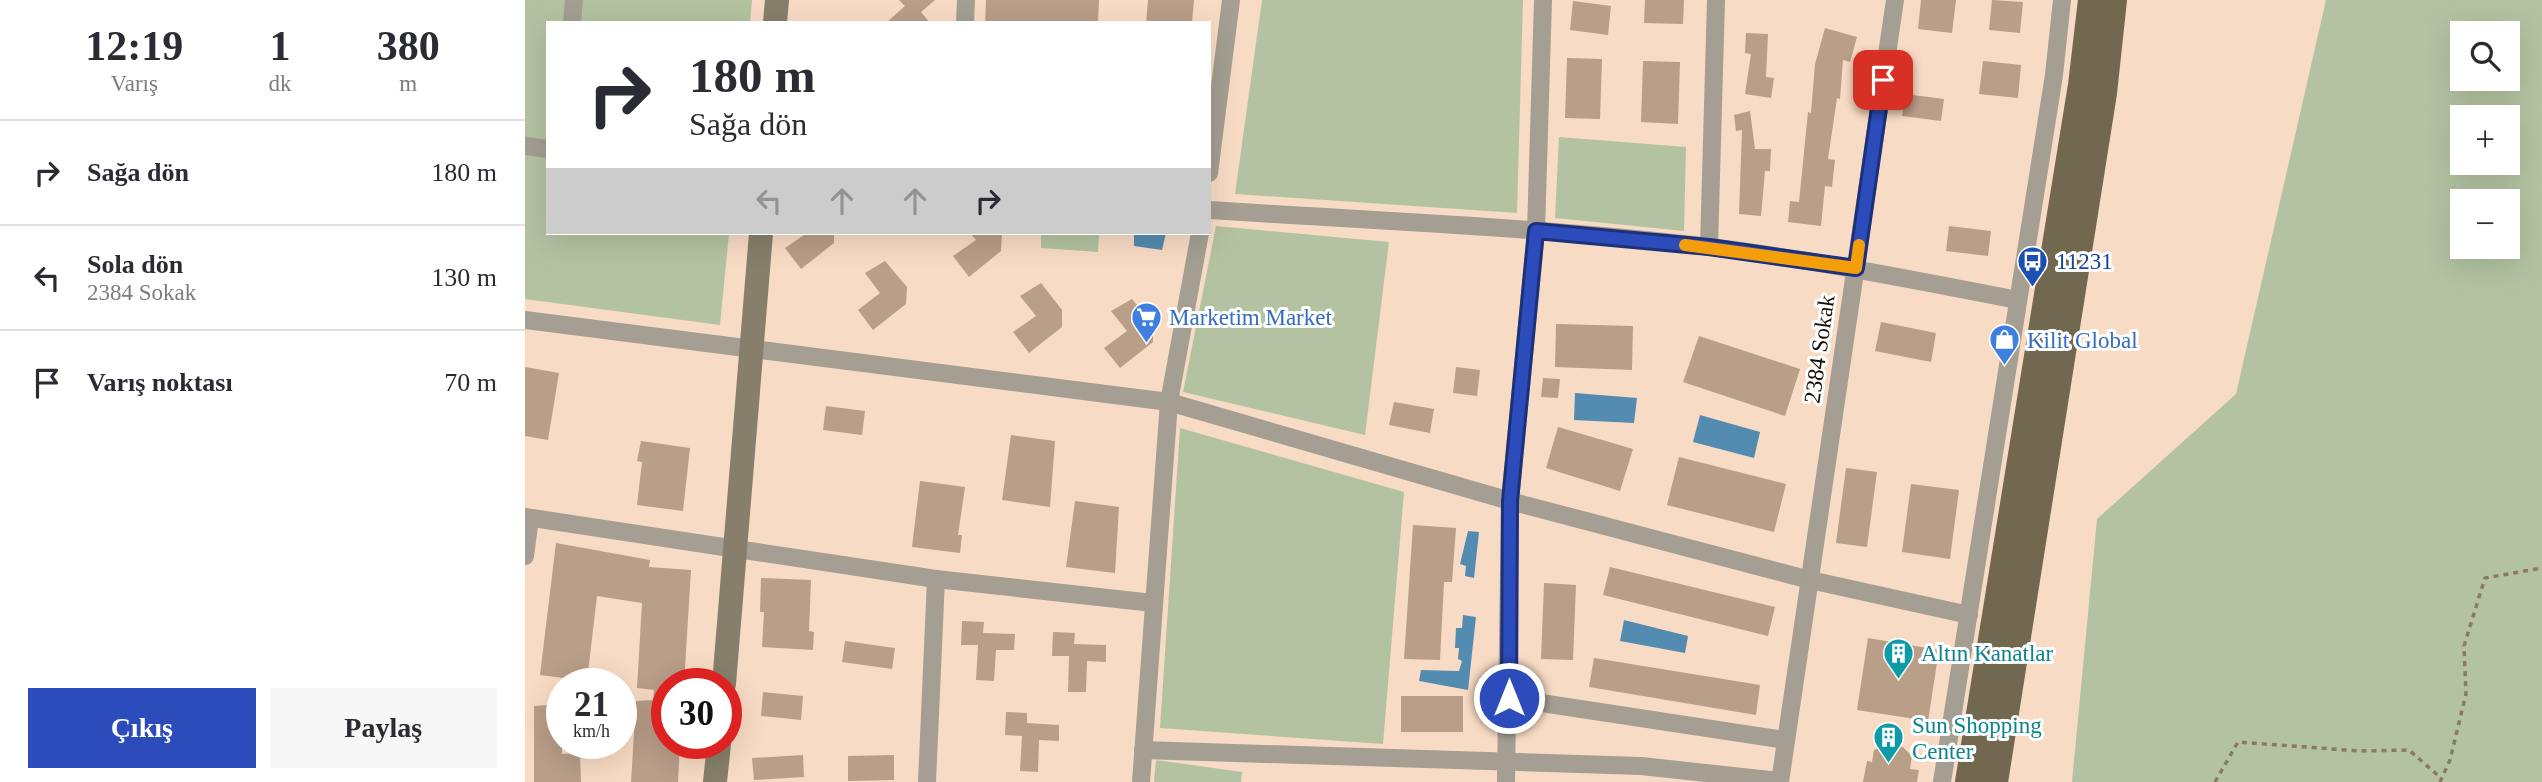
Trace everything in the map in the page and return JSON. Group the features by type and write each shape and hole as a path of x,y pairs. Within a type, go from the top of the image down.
{"main road":[{"path":"1969,782 2082,85 2091,0"},
{"path":"1994,782 2103,93 2113,0"}],"street":[{"path":"572,21 573,0"},
{"path":"775,21 777,0"},
{"path":"965,21 966,0"},
{"path":"1211,157 1231,0"},
{"path":"1506,782 1510,501 1536,231 1543,0"},
{"path":"1709,247 1716,0"},
{"name":"2384 Sokak","path":"1780,782 1895,0"},
{"path":"1942,782 2054,75 2062,0"},
{"path":"525,146 546,149"},
{"path":"1211,210 1536,231 1709,247 1856,268 2018,300"},
{"path":"725,668 761,235"},
{"path":"1141,782 1169,402 1200,235"},
{"path":"525,320 1169,402 1510,501 1810,580 1969,615"},
{"path":"525,556 528,518 936,579 1153,603"},
{"path":"927,782 936,579"},
{"path":"1509,698 1786,740"},
{"path":"1143,750 1641,766 1780,782"},
{"path":"715,782 717,759"}],"path":[{"path":"2215,782 2238,742 2359,751 2409,750 2441,780 2450,760 2466,694 2464,646 2485,578 2542,568"}],"green space":[{"path":"525,0 752,0 750,21 546,21 546,235 729,235 720,325 525,299"},
{"path":"1262,0 1523,0 1517,213 1235,194"},
{"path":"2326,0 2542,0 2542,782 2072,782 2097,519 2236,394"},
{"path":"1559,137 1686,147 1684,231 1555,218"},
{"path":"1216,226 1389,242 1365,435 1183,392"},
{"path":"1041,235 1099,235 1098,252 1041,248"},
{"path":"1180,428 1404,492 1383,744 1160,728"},
{"path":"1156,760 1242,772 1241,782 1154,782"}],"water":[{"path":"1134,235 1166,235 1162,250 1134,246"},
{"path":"1575,393 1637,398 1634,423 1574,420"},
{"path":"1700,415 1760,432 1754,458 1693,442"},
{"path":"1468,531 1479,532 1474,578 1465,576 1466,566 1460,564"},
{"path":"1463,615 1476,617 1468,690 1419,681 1421,670 1459,671 1462,661 1458,659 1459,648 1455,648 1456,628 1462,628"},
{"path":"1624,620 1688,636 1685,653 1620,641"}],"building":[{"path":"899,0 935,0 921,12 928,21 888,21 905,6"},
{"path":"986,0 1099,0 1098,21 985,21"},
{"path":"1148,0 1194,0 1192,21 1146,21"},
{"path":"1645,0 1684,0 1683,24 1644,23"},
{"path":"1921,0 1956,0 1952,33 1918,29"},
{"path":"1992,0 2023,2 2020,33 1989,30"},
{"path":"1573,1 1611,6 1608,35 1570,30"},
{"path":"1825,28 1857,37 1850,62 1843,60 1840,99 1837,98 1828,159 1835,160 1832,187 1825,186 1821,226 1788,222 1790,201 1799,202 1815,64"},
{"path":"1746,33 1768,34 1766,77 1774,78 1771,98 1745,94 1751,54 1745,53"},
{"path":"1567,58 1602,59 1600,119 1565,118"},
{"path":"1643,61 1680,62 1678,124 1641,122"},
{"path":"1983,61 2021,65 2018,98 1979,94"},
{"path":"1905,94 1944,99 1941,121 1902,116"},
{"path":"1750,111 1755,149 1771,149 1770,171 1765,171 1761,216 1739,214 1742,130 1736,131 1734,115"},
{"path":"1949,226 1991,231 1988,256 1946,251"},
{"path":"804,235 834,235 834,243 801,269 785,248"},
{"path":"972,235 1002,235 1001,251 969,277 953,256 976,240"},
{"path":"885,261 907,287 906,304 873,330 858,310 880,293 865,273"},
{"path":"1041,283 1062,310 1062,327 1029,353 1013,332 1036,316 1020,296"},
{"path":"1132,299 1153,325 1153,342 1120,368 1104,348 1127,331 1111,311"},
{"path":"1881,322 1936,333 1931,362 1875,351"},
{"path":"1556,324 1633,326 1632,370 1555,367"},
{"path":"1699,336 1800,369 1785,416 1683,382"},
{"path":"525,367 559,373 548,440 525,436"},
{"path":"1456,367 1480,370 1477,396 1453,393"},
{"path":"1543,378 1560,379 1558,398 1541,397"},
{"path":"1394,402 1434,409 1430,433 1389,425"},
{"path":"826,406 865,411 862,435 823,430"},
{"path":"1558,427 1633,449 1620,491 1546,468"},
{"path":"1011,435 1055,441 1050,507 1002,500"},
{"path":"641,441 690,448 683,511 637,505 642,462 637,461"},
{"path":"1679,457 1786,484 1774,532 1667,505"},
{"path":"1846,468 1877,472 1867,547 1836,543"},
{"path":"920,481 965,487 958,535 962,535 960,553 912,547"},
{"path":"1911,484 1959,490 1950,559 1902,552"},
{"path":"1075,501 1119,507 1115,573 1066,567"},
{"path":"1413,525 1456,528 1452,582 1444,582 1440,660 1404,659"},
{"path":"556,543 650,560 649,567 691,570 685,668 651,668 651,690 637,688 642,603 597,596 589,668 546,668 546,676 540,675"},
{"path":"1610,567 1775,607 1768,636 1603,595"},
{"path":"761,578 811,580 809,631 814,632 813,650 762,647 764,612 760,612"},
{"path":"1544,583 1576,585 1573,660 1541,659"},
{"path":"962,621 984,622 983,633 1015,634 1014,650 996,650 994,681 976,680 978,645 961,645"},
{"path":"1053,632 1075,633 1074,644 1106,645 1106,662 1087,661 1086,692 1068,692 1069,656 1052,656"},
{"name":"Altın Kanatlar","path":"1868,638 1939,650 1928,721 1857,710"},
{"path":"845,641 895,648 892,669 842,662"},
{"path":"1594,658 1760,685 1756,715 1589,687"},
{"path":"763,692 803,696 801,720 761,716"},
{"path":"1401,696 1463,696 1463,732 1401,732"},
{"path":"651,700 651,759 679,759 678,782 631,782 632,759 637,759 637,701"},
{"path":"546,705 546,759 580,759 581,782 534,782 534,706"},
{"path":"1006,712 1027,713 1027,723 1059,725 1059,741 1039,740 1038,772 1020,771 1022,736 1005,735"},
{"name":"Sun Shopping Center","path":"1887,744 1903,747 1912,756 1910,769 1919,770 1917,782 1863,782 1867,761 1872,762 1874,750"},
{"path":"803,755 804,777 754,780 752,758"},
{"path":"894,755 894,780 848,781 848,756"}],"slow traffic":[{"path":"1685,245 1856,268 1859,245"}],"place":[{"name":"11231","path":"2033,288"},
{"name":"Marketim Market","path":"1146,344"},
{"name":"Kilit Global","path":"2004,367"},
{"name":"Altın Kanatlar","path":"1898,680"},
{"name":"Sun Shopping Center","path":"1889,765"}],"route":[{"path":"1509,698 1510,501 1536,231 1709,247 1856,268 1883,80"}]}
